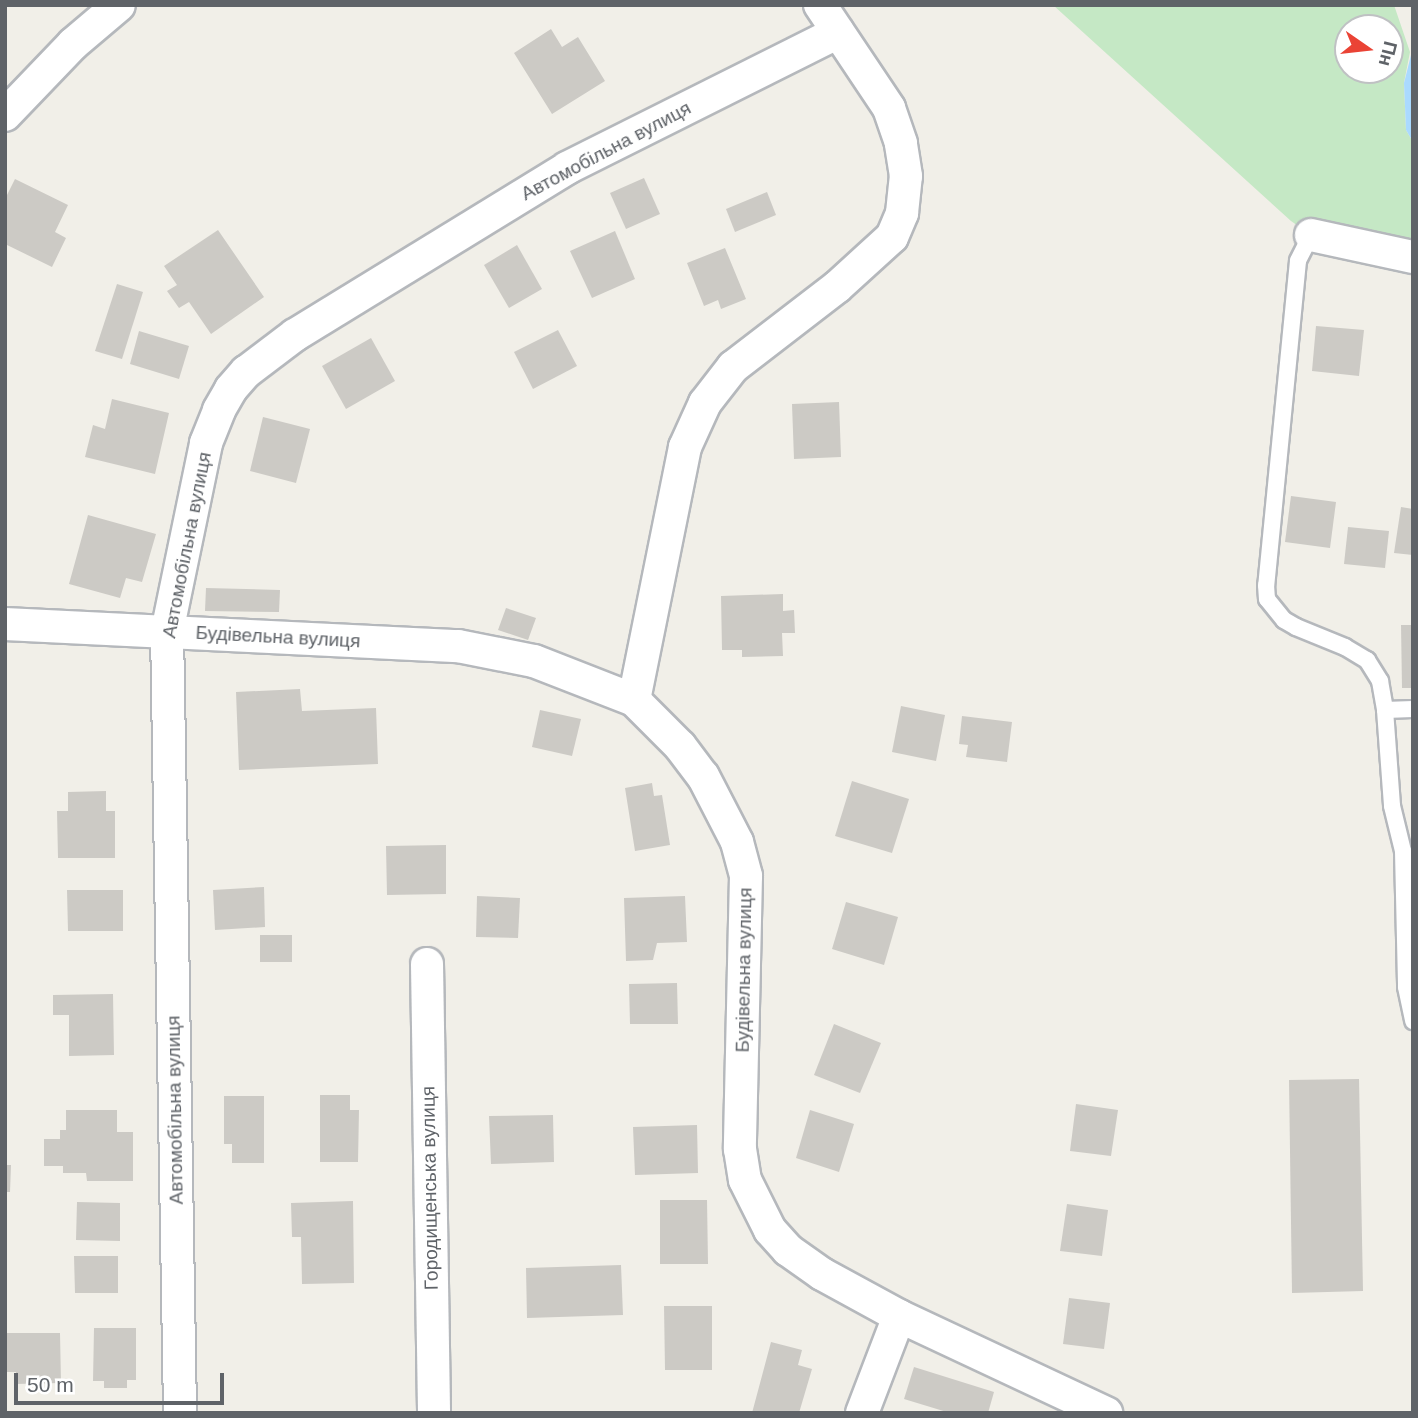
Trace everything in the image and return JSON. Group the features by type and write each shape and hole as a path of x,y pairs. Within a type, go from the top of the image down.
{"street":[{"path":"5,115 73,44 119,5"},
{"path":"634,700 685,447 705,403 733,367 837,287 892,237 902,213 905,176 901,143 889,108 820,5"},
{"name":"Автомобільна вулиця","path":"180,1413 167,632 206,443 225,399 246,372 295,335 567,168 838,32"},
{"path":"1311,235 1413,257"},
{"name":"Будівельна вулиця","path":"5,624 458,646 534,661 634,700 680,746 703,776 737,842 746,876 740,1149 749,1189 770,1230 788,1250 822,1274 899,1316 1106,1413"},
{"name":"Городищенська вулиця","path":"426,964 434,1413"},
{"path":"862,1413 899,1316"}],"lane":[{"path":"1311,235 1298,261 1267,571 1267,599 1284,620 1345,646 1367,660 1380,681 1385,710 1392,806 1403,850 1406,988 1413,1021"},
{"path":"1385,710 1413,709"}],"green space":[{"path":"1053,5 1394,5 1397,14 1334,14 1334,84 1404,83 1406,130 1413,142 1413,257 1311,235 1291,221"},
{"path":"1404,34 1410,52 1404,83"}],"water":[{"path":"1413,47 1413,142 1406,130 1404,83"}],"building":[{"path":"551,29 562,47 578,37 605,81 552,114 514,53"},
{"path":"644,178 660,214 626,229 610,193"},
{"path":"15,179 68,205 55,232 66,238 52,267 5,244 5,199"},
{"path":"767,192 776,215 735,232 726,209"},
{"path":"218,230 264,297 211,334 189,302 179,308 167,291 177,285 164,266"},
{"path":"615,231 635,279 592,298 570,251"},
{"path":"517,245 542,289 509,308 484,265"},
{"path":"725,248 746,299 721,309 718,300 704,306 687,263"},
{"path":"117,284 143,292 122,359 95,351"},
{"path":"1316,326 1364,330 1359,376 1312,371"},
{"path":"558,330 577,366 533,389 514,352"},
{"path":"139,331 189,346 179,379 130,364"},
{"path":"371,338 395,381 346,409 322,366"},
{"path":"112,399 169,413 155,474 85,457 93,425 105,429"},
{"path":"839,402 841,457 794,459 792,404"},
{"path":"263,417 310,429 296,483 250,471"},
{"path":"1291,496 1336,502 1330,548 1285,542"},
{"path":"1401,507 1413,509 1413,555 1394,553"},
{"path":"88,515 156,534 142,582 126,578 120,598 69,584"},
{"path":"1348,527 1389,531 1385,568 1344,564"},
{"path":"206,588 280,590 279,612 205,611"},
{"path":"783,594 783,611 794,610 795,633 782,633 783,656 742,657 742,650 722,650 721,596"},
{"path":"506,608 536,618 528,640 498,630"},
{"path":"1401,625 1413,625 1413,688 1402,688"},
{"path":"300,689 302,711 376,708 378,764 239,770 236,692"},
{"path":"901,706 945,715 936,761 892,752"},
{"path":"540,710 581,719 572,756 532,747"},
{"path":"962,716 1012,722 1007,762 966,757 968,745 959,744"},
{"path":"852,781 909,799 892,853 835,836"},
{"path":"652,783 654,796 662,795 670,845 635,851 625,788"},
{"path":"106,791 106,811 115,811 115,858 58,858 57,811 68,811 68,792"},
{"path":"446,845 446,894 387,895 386,846"},
{"path":"264,887 265,927 215,930 213,890"},
{"path":"67,890 123,890 123,931 68,931"},
{"path":"477,896 520,898 518,938 476,937"},
{"path":"685,896 687,942 657,943 653,960 626,961 624,898"},
{"path":"846,902 898,917 884,965 832,949"},
{"path":"260,935 292,935 292,962 260,962"},
{"path":"677,983 678,1024 630,1024 629,984"},
{"path":"113,994 114,1055 69,1056 69,1015 53,1015 53,995"},
{"path":"834,1024 881,1043 860,1093 814,1075"},
{"path":"1359,1079 1363,1291 1292,1293 1289,1080"},
{"path":"320,1095 350,1095 350,1110 359,1110 358,1162 320,1162"},
{"path":"224,1096 264,1096 264,1163 232,1163 232,1144 224,1144"},
{"path":"1076,1104 1118,1110 1111,1156 1070,1151"},
{"path":"66,1110 117,1110 117,1132 133,1132 133,1181 87,1181 86,1173 63,1173 63,1166 44,1166 44,1139 60,1139 60,1130 66,1130"},
{"path":"810,1110 854,1124 839,1172 796,1158"},
{"path":"553,1115 554,1162 491,1164 489,1116"},
{"path":"697,1125 698,1173 635,1175 633,1127"},
{"path":"5,1165 11,1165 10,1192 5,1192"},
{"path":"660,1200 707,1200 708,1264 660,1264"},
{"path":"353,1201 354,1283 302,1284 301,1237 292,1237 291,1203"},
{"path":"77,1202 120,1203 120,1241 76,1240"},
{"path":"1067,1204 1108,1210 1102,1256 1060,1251"},
{"path":"74,1256 118,1256 118,1293 75,1293"},
{"path":"621,1265 623,1315 527,1318 526,1268"},
{"path":"1069,1298 1110,1303 1104,1349 1063,1344"},
{"path":"664,1306 712,1306 712,1370 665,1370"},
{"path":"94,1328 136,1328 136,1380 127,1380 127,1388 104,1388 104,1381 93,1381"},
{"path":"5,1333 60,1333 61,1383 15,1384 16,1372 5,1372"},
{"path":"771,1342 802,1350 798,1365 812,1369 799,1413 752,1413"},
{"path":"914,1367 994,1392 988,1413 950,1413 904,1399"}]}
